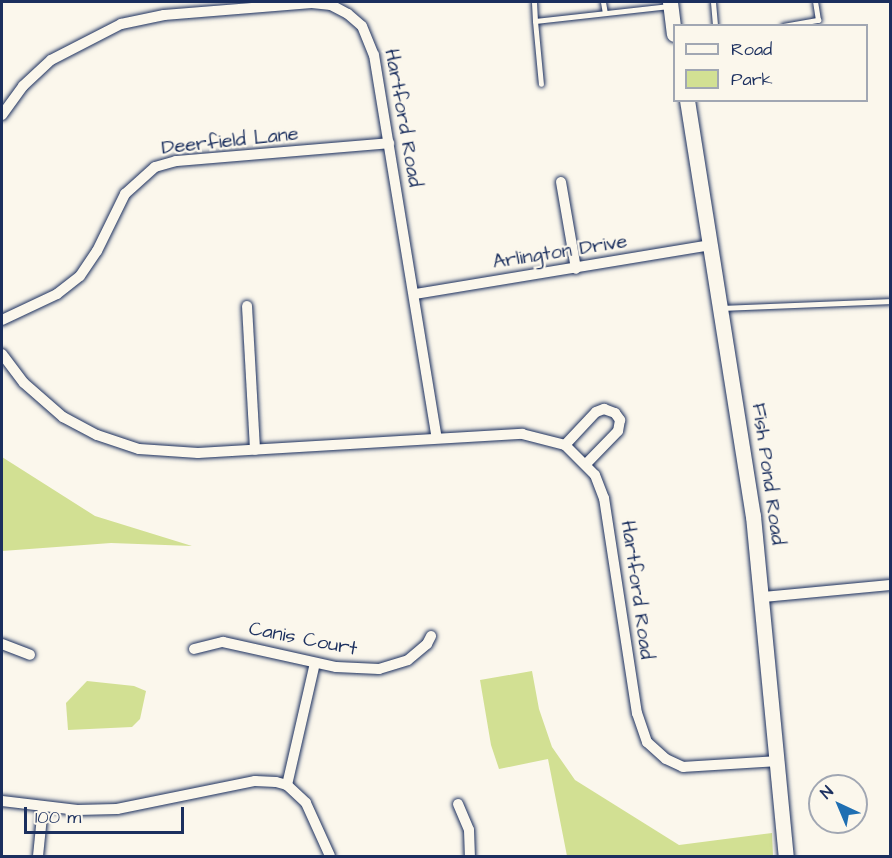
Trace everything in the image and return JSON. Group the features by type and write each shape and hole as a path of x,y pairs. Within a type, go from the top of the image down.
{"street":[{"name":"Hartford Road","path":"2,115 23,86 51,60 121,24 164,15 321,3 348,14 368,36 415,294 437,438"},
{"path":"670,4 673,24"},
{"name":"Fish Pond Road","path":"687,102 722,308 763,597 786,856"},
{"name":"Deerfield Lane","path":"2,320 57,294 80,276 97,251 124,194 155,167 176,161 389,143"},
{"path":"561,182 576,268"},
{"name":"Arlington Drive","path":"415,294 712,245"},
{"path":"247,306 255,450"},
{"name":"Hartford Road","path":"2,354 24,383 53,409 110,440 171,453 522,434 565,445 586,464 604,498 637,713 647,742 659,754 683,767 778,761"},
{"path":"565,445 596,412 608,410 615,413 620,420 618,431 586,464"},
{"path":"763,597 891,585"},
{"name":"Canis Court","path":"194,649 223,642 315,663 366,669 394,666 419,652 431,636"},
{"path":"2,644 30,655"},
{"path":"286,785 315,663"},
{"path":"2,801 43,807 117,809 255,781 286,785 309,809 330,856"},
{"path":"458,804 470,830 470,856"},
{"path":"38,856 43,807"}],"lane":[{"path":"534,2 541,84"},
{"path":"603,2 605,14"},
{"path":"712,2 715,24"},
{"path":"795,24 818,20 815,2"},
{"path":"535,21 605,14 670,4"},
{"path":"722,308 777,303 793,308 891,301"}],"green space":[{"path":"2,457 95,516 192,546 111,543 2,551"},
{"path":"532,671 539,709 552,747 575,780 679,845 772,833 773,856 567,856 548,759 499,769 491,745 480,680"},
{"path":"87,681 134,686 146,691 140,719 132,727 68,730 66,703"}]}
